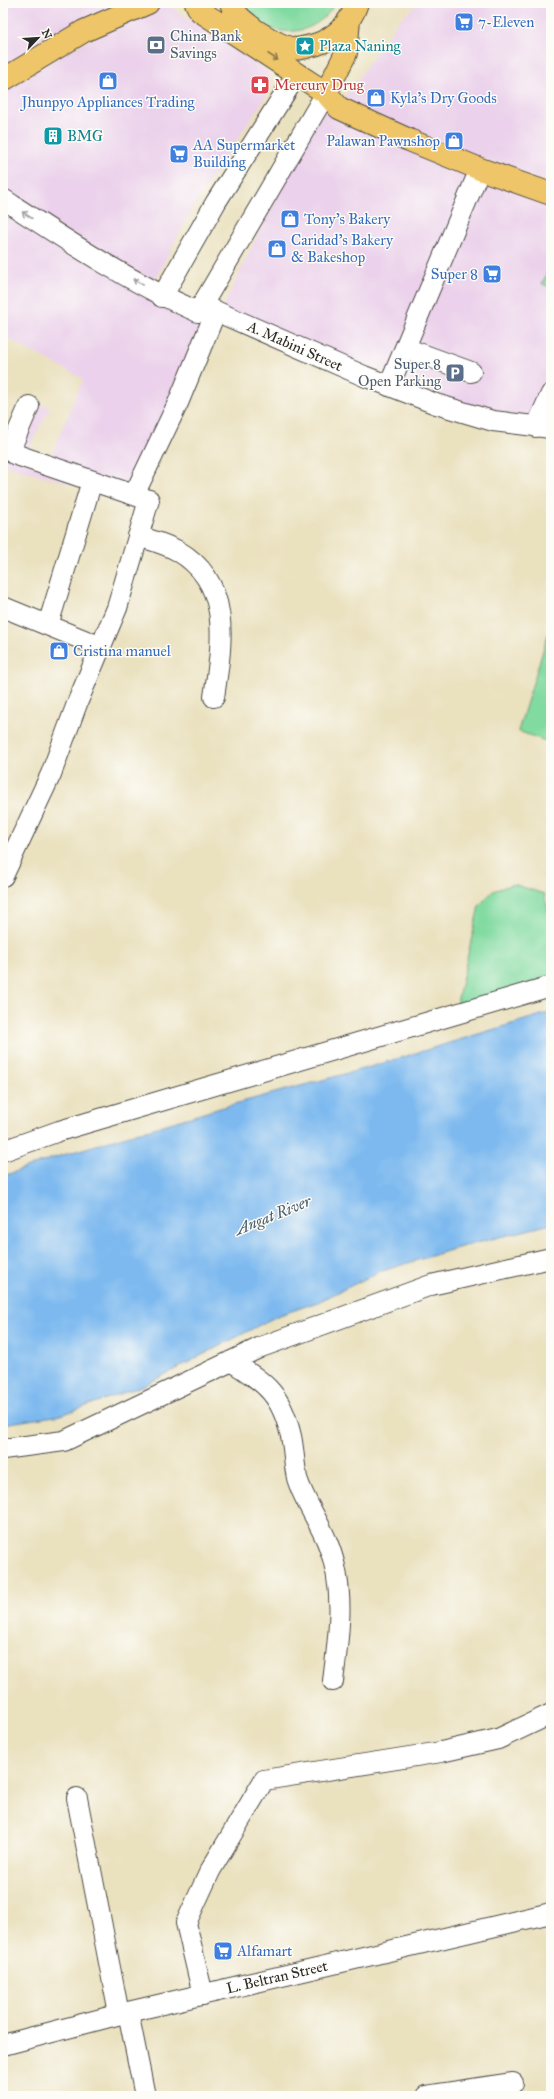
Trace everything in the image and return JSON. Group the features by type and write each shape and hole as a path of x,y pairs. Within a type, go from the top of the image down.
{"main road":[{"path":"3,80 84,31 148,3"},
{"path":"196,3 200,11 326,93 339,108 409,140 480,169 551,194"},
{"path":"216,3 236,11 276,42 298,49 328,41 353,12"},
{"path":"326,93 346,53 353,12"}],"street":[{"path":"162,297 216,202 297,74"},
{"path":"134,494 178,403 205,309 326,93"},
{"path":"389,386 480,169"},
{"name":"A. Mabini Street","path":"3,199 74,246 162,297 205,309 389,386 436,404 486,419 544,427"},
{"path":"405,348 472,372"},
{"path":"544,427 551,394"},
{"path":"3,876 51,774 78,701 117,608 150,500 14,454 13,443 29,406"},
{"path":"48,625 92,481"},
{"path":"138,536 177,550 201,568 220,606 222,643 214,697"},
{"path":"3,607 101,647"},
{"path":"3,1151 59,1131 551,986"},
{"path":"3,1449 64,1441 261,1346 431,1285 551,1258"},
{"path":"231,1361 259,1379 272,1391 283,1409 291,1436 298,1478 333,1558 339,1577 341,1620 333,1681"},
{"path":"203,1994 186,1923 210,1871 264,1780 448,1750 498,1739 551,1714"},
{"path":"77,1798 123,2013 145,2096"},
{"name":"L. Beltran Street","path":"3,2045 123,2013 551,1913"},
{"path":"426,2096 513,2083"}],"shaded area":[{"path":"3,3 123,3 3,69"},
{"path":"165,3 269,72 271,82 263,92 267,95 196,201 151,288 3,190 3,91 68,51"},
{"path":"419,3 551,3 551,183 522,174 389,122 343,100 399,20"},
{"path":"324,106 551,203 551,264 543,283 551,287 551,425 493,417 222,309 268,213"},
{"path":"3,207 208,331 137,502 3,465 3,443 32,399 50,408 27,451 49,460 83,379 3,336"}],"green space":[{"path":"242,3 335,3 328,14 308,28 296,31 285,31 273,29 261,24 251,16"},
{"path":"551,264 551,287 542,284"},
{"path":"550,628 551,629 551,743 518,731"},
{"path":"513,884 544,894 551,922 551,977 456,1007 479,906 493,891"}],"water":[{"name":"Angat River","path":"551,1012 551,1224 464,1246 379,1272 318,1302 277,1316 145,1385 61,1415 3,1424 3,1176 56,1157 227,1106 370,1067"}],"place":[{"name":"7-Eleven","path":"464,22"},
{"name":"China Bank Savings","path":"156,45"},
{"name":"Plaza Naning","path":"305,46"},
{"name":"Jhunpyo Appliances Trading","path":"108,81"},
{"name":"Mercury Drug","path":"260,85"},
{"name":"Kyla's Dry Goods","path":"376,98"},
{"name":"BMG","path":"53,136"},
{"name":"Palawan Pawnshop","path":"454,141"},
{"name":"AA Supermarket Building","path":"179,154"},
{"name":"Tony's Bakery","path":"290,219"},
{"name":"Caridad's Bakery & Bakeshop","path":"277,249"},
{"name":"Super 8","path":"492,274"},
{"name":"Super 8 Open Parking","path":"455,373"},
{"name":"Cristina manuel","path":"59,651"},
{"name":"Alfamart","path":"223,1951"}]}
